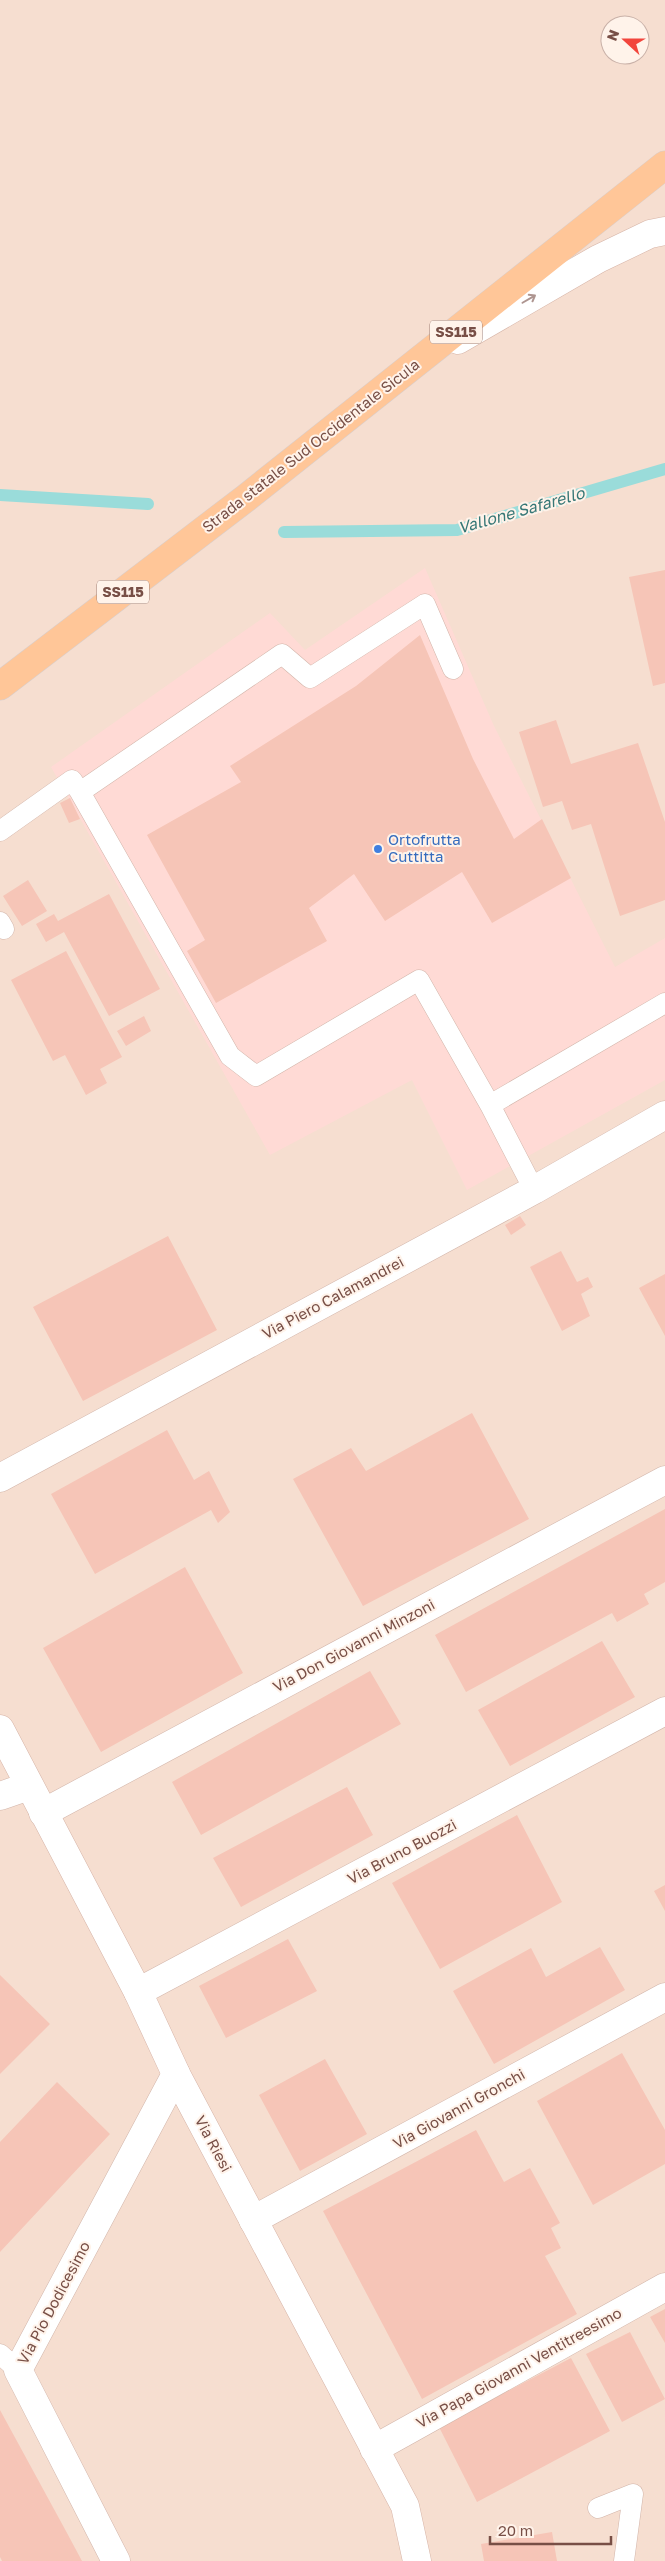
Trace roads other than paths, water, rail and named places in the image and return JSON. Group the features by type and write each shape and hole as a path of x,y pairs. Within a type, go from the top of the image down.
{"main road":[{"name":"Strada statale Sud Occidentale Sicula","path":"0,686 246,498 665,165"}],"street":[{"path":"411,367 598,259 650,234 665,231"},
{"name":"Via Piero Calamandrei","path":"0,1478 534,1190 665,1115"},
{"name":"Via Don Giovanni Minzoni","path":"43,1813 665,1480"},
{"name":"Via Bruno Buozzi","path":"138,1992 665,1711"},
{"name":"Via Riesi","path":"0,1729 138,1992 176,2074 405,2506 417,2561"},
{"path":"0,1796 29,1786"},
{"name":"Via Giovanni Gronchi","path":"254,2220 665,1997"},
{"name":"Via Pio Dodicesimo","path":"116,2561 9,2362 176,2074"},
{"name":"Via Papa Giovanni Ventitreesimo","path":"374,2449 665,2287"}],"lane":[{"path":"80,792 282,654 310,678 424,604 453,669"},
{"path":"0,831 72,780 230,1056 256,1076 419,980 490,1105 534,1190"},
{"path":"490,1105 665,1002"},
{"path":"598,2508 633,2494 624,2561"}],"waterway":[{"name":"Vallone Safarello","path":"284,532 457,530 665,469"},
{"name":"Vallone Safarello","path":"0,495 148,504"}],"place":[{"name":"Ortofrutta Cuttitta","path":"378,849"}]}
